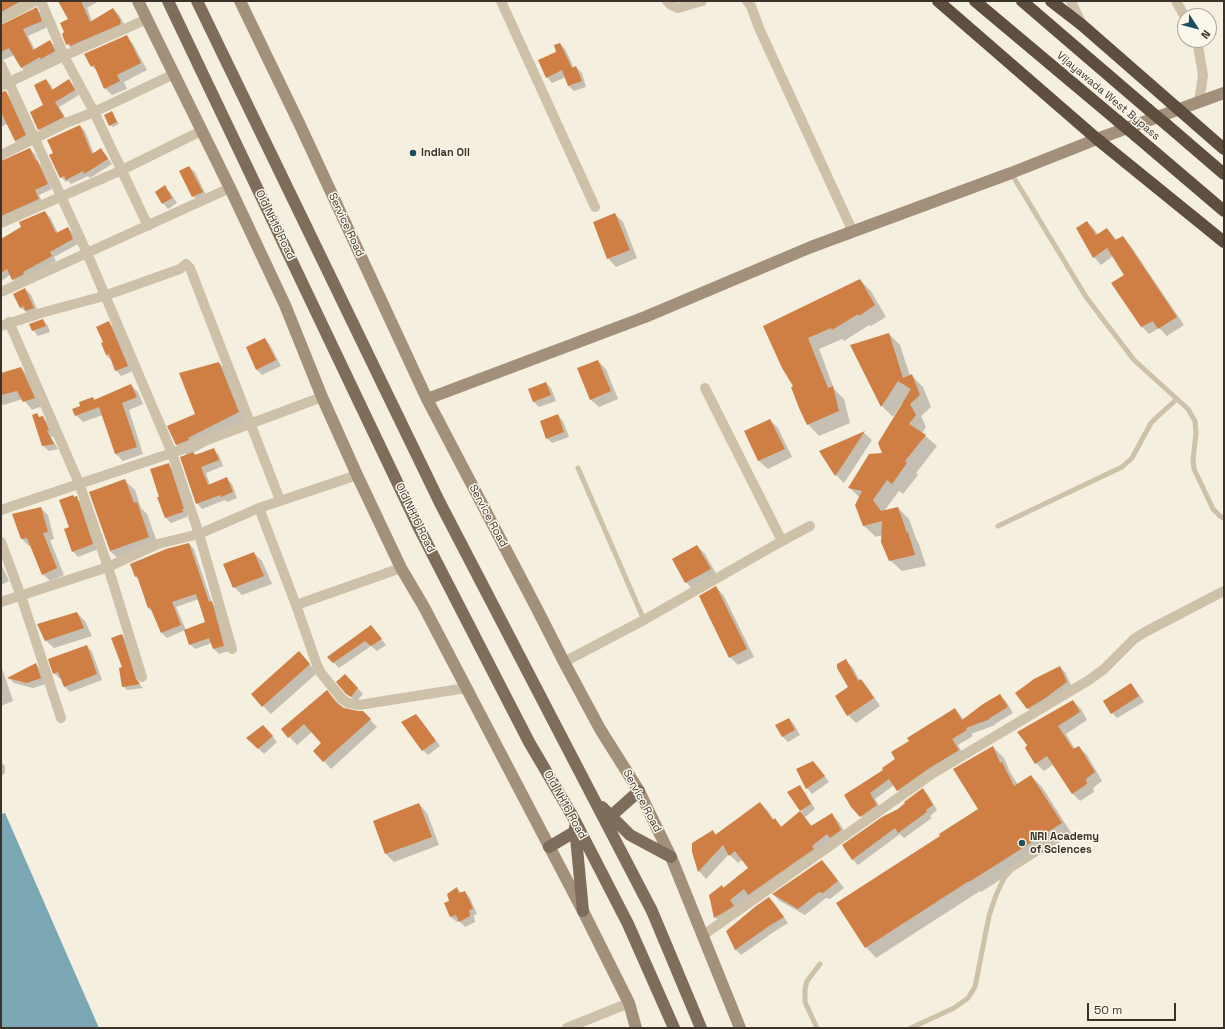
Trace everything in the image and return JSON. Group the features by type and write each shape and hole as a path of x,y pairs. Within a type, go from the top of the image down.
{"highway":[{"path":"938,1 1097,139 1224,242"},
{"name":"Vijayawada West Bypass","path":"975,1 1224,211"},
{"name":"Vijayawada West Bypass","path":"1022,1 1224,174"},
{"path":"1051,1 1082,25 1224,149"}],"main road":[{"name":"Old NH16 Road","path":"168,1 418,526 529,742 573,817 628,924 674,1028"},
{"path":"197,1 440,503 652,911 701,1028"},
{"path":"611,816 639,791"},
{"path":"593,797 630,835 671,857"},
{"path":"573,817 576,831 583,911"},
{"path":"549,847 576,831"}],"street":[{"path":"1,19 35,1"},
{"path":"42,1 64,56 94,112 148,226"},
{"path":"138,1 230,188 285,305 322,397 401,568 424,607 583,911 629,1003 636,1028"},
{"name":"Service Road","path":"240,1 299,123 427,399 600,729 639,791 671,857 740,1028"},
{"path":"501,1 595,207"},
{"path":"667,1 670,5 678,8 702,1"},
{"path":"747,1 751,6 759,28 853,232"},
{"path":"1071,1 1082,25"},
{"path":"5,84 147,19"},
{"path":"1198,48 1203,75 1199,102"},
{"path":"1,65 5,84 35,139 61,196 172,452 199,534 232,649"},
{"path":"1,155 66,123 94,112 174,74"},
{"path":"427,399 645,317 811,247 1011,173 1097,139 1224,93"},
{"path":"1,224 122,170 201,131"},
{"path":"1,292 230,188"},
{"path":"142,677 108,567 79,483 5,324 104,296 180,269 186,264 190,268 280,500"},
{"path":"704,388 782,541"},
{"path":"1,510 172,452 322,397"},
{"path":"1,602 108,567 158,544 199,534 280,500 357,475"},
{"path":"259,508 321,673 342,699 348,703 359,705 466,688"},
{"path":"564,662 644,620 810,526"},
{"path":"1,542 21,596 61,718"},
{"path":"296,605 401,568"},
{"path":"702,936 932,774 1089,680 1104,669 1134,639 1144,632 1224,591"},
{"path":"567,1028 629,1003"}],"lane":[{"path":"1011,173 1086,297 1134,360 1188,409 1195,421 1196,433 1193,460 1194,469 1213,509 1224,518"},
{"path":"998,526 1122,467 1132,458 1151,423 1177,398"},
{"path":"578,468 644,620"},
{"path":"911,1028 954,1008 968,998 975,987 989,916 1004,878 1013,868 1056,837"},
{"path":"817,1028 805,1002 805,989 807,981 820,964"}],"water":[{"path":"5,813 99,1028 1,1028 1,814"}],"building":[{"path":"1,1 21,1 1,12"},
{"path":"58,1 81,1 90,22 113,8 121,21 121,24 70,46 69,43 66,45 62,34 64,32 60,23 68,19"},
{"path":"37,7 42,21 23,29 33,50 50,40 55,51 41,59 40,57 21,68 9,48 1,52 1,25"},
{"path":"127,35 141,63 117,75 120,81 104,89 94,65 91,67 84,54"},
{"path":"560,43 572,68 576,66 582,81 568,86 562,70 546,78 538,60 556,52 554,45"},
{"path":"46,79 52,90 69,79 75,90 55,102 64,117 38,130 30,112 43,105 34,85"},
{"path":"6,91 26,135 15,141 1,112 1,92"},
{"path":"112,111 117,122 109,126 104,115"},
{"path":"80,125 92,154 101,148 108,159 84,174 83,171 66,180 64,176 60,178 49,155 53,153 47,140"},
{"path":"30,148 48,184 35,190 39,199 1,216 1,161"},
{"path":"189,166 203,192 192,197 179,171"},
{"path":"165,185 172,198 162,204 155,192"},
{"path":"45,211 56,233 68,227 73,239 50,252 52,256 23,272 24,274 12,280 7,269 1,273 1,239 21,227 19,222"},
{"path":"615,213 630,250 607,259 593,222"},
{"path":"1087,221 1096,235 1107,228 1115,240 1123,236 1177,317 1158,329 1153,321 1141,327 1111,283 1124,275 1107,248 1093,258 1076,228"},
{"path":"860,279 875,305 859,316 858,314 832,330 831,328 808,338 828,388 833,386 839,411 807,425 791,387 793,386 782,368 763,326"},
{"path":"25,288 34,308 25,311 24,306 20,308 13,294"},
{"path":"43,319 46,326 32,331 29,324"},
{"path":"109,321 128,366 115,371 109,354 106,355 101,343 103,342 96,327"},
{"path":"889,333 903,378 912,374 920,395 910,404 916,415 909,424 926,435 905,461 907,463 892,484 887,480 873,500 881,511 898,507 915,555 889,561 881,542 882,521 863,526 855,505 862,491 848,488 869,454 882,453 878,443 911,389 898,381 881,407 850,345"},
{"path":"265,338 276,360 256,370 246,347"},
{"path":"598,360 611,391 590,400 577,368"},
{"path":"219,362 239,412 188,438 189,440 176,445 167,426 195,414 179,373"},
{"path":"21,367 35,398 23,402 17,391 1,395 1,373"},
{"path":"546,382 551,395 533,402 528,389"},
{"path":"131,384 137,397 122,403 137,447 115,454 99,407 75,416 72,409 80,406 79,402 93,397 94,400"},
{"path":"37,413 39,417 43,416 49,430 47,431 54,444 42,446 32,415"},
{"path":"558,414 564,432 546,439 540,421"},
{"path":"770,419 785,449 758,461 744,431"},
{"path":"865,431 844,463 835,476 819,451"},
{"path":"214,448 219,460 201,467 208,485 227,477 233,492 196,504 180,457 193,452 195,455"},
{"path":"169,463 184,509 182,509 183,512 165,518 157,497 159,497 150,469"},
{"path":"125,479 134,503 137,502 149,537 110,551 89,492"},
{"path":"73,495 74,497 77,496 93,544 72,552 64,529 69,527 59,500"},
{"path":"41,507 48,532 43,533 57,568 42,575 27,538 21,539 12,514"},
{"path":"189,543 209,602 212,601 224,646 213,649 209,638 189,645 184,630 205,622 196,594 172,602 181,625 161,633 150,607 148,608 137,576 135,577 130,564 166,549"},
{"path":"697,545 711,569 685,583 672,559"},
{"path":"254,552 264,576 233,588 223,564"},
{"path":"716,586 747,649 729,658 699,596"},
{"path":"77,612 84,628 45,641 37,624"},
{"path":"371,625 382,639 371,646 365,641 333,663 327,657"},
{"path":"122,634 136,679 140,684 122,687 119,668 122,667 111,638"},
{"path":"87,645 97,674 64,687 58,672 53,674 48,659"},
{"path":"299,651 310,664 262,707 251,694"},
{"path":"846,659 858,681 861,679 874,698 847,716 835,696 848,687 837,668 837,664"},
{"path":"36,663 41,678 27,683 7,678"},
{"path":"1060,666 1067,682 1044,699 1027,709 1015,693 1034,679"},
{"path":"345,674 358,688 351,697 346,694 336,682"},
{"path":"1131,683 1139,696 1111,714 1103,701"},
{"path":"327,690 337,703 344,708 363,711 371,719 323,762 313,751 321,743 304,724 288,738 281,729"},
{"path":"1000,694 1008,707 990,719 966,728 967,730 952,739 959,750 928,769 897,791 889,779 870,793 877,805 860,817 851,807 844,795 883,770 882,768 895,759 891,752 909,741 907,738 955,708 962,720 983,704"},
{"path":"1073,700 1080,712 1058,726 1073,749 1079,746 1095,772 1086,779 1087,784 1072,794 1047,756 1035,764 1025,748 1027,745 1017,732"},
{"path":"416,714 436,741 422,751 401,722"},
{"path":"789,718 795,730 782,737 775,725"},
{"path":"263,725 273,736 258,749 246,738"},
{"path":"993,746 1000,763 1002,762 1014,786 1031,775 1062,823 865,948 836,903 940,836 939,834 978,809 953,769"},
{"path":"813,761 825,776 806,789 796,769"},
{"path":"800,785 811,804 800,811 787,792"},
{"path":"923,788 933,805 926,810 927,812 898,833 895,828 852,860 842,845 882,817 898,809 905,803 904,802"},
{"path":"760,802 773,820 775,818 781,827 800,811 811,826 832,813 841,830 830,838 827,834 812,846 814,849 748,895 744,889 730,900 734,906 714,918 709,895 722,885 723,888 748,868 735,851 729,856 723,845 698,872 692,852 692,843 713,830 715,835"},
{"path":"419,803 432,837 385,854 373,821"},
{"path":"822,860 838,881 823,893 819,892 798,909 772,894"},
{"path":"457,887 459,893 465,891 473,909 469,910 470,916 459,922 456,915 450,917 444,903 449,901 447,894"},
{"path":"769,897 784,917 735,950 726,931"}],"place":[{"name":"Indian Oil","path":"413,153"},
{"name":"NRI Academy of Sciences","path":"1022,843"}]}
